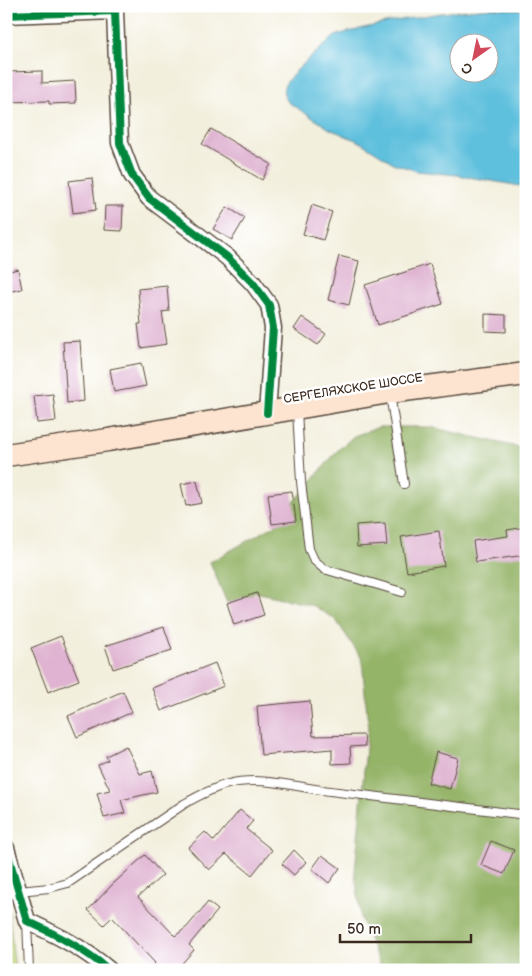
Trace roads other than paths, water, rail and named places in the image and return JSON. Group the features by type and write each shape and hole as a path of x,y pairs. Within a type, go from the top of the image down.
{"main road":[{"name":"СЕРГЕЛЯХСКОЕ ШОССЕ","path":"6,455 389,392 526,374"}],"street":[{"path":"6,15 115,8 120,143 132,175 149,198 227,257 253,283 269,305 273,328 268,413"},
{"path":"6,848 20,891 26,921 90,954 109,970"}],"lane":[{"path":"389,392 404,484"},
{"path":"297,408 301,482 309,549 314,560 324,569 402,592"},
{"path":"20,891 49,888 68,883 184,804 201,794 229,783 276,782 318,790 526,815"},
{"path":"26,921 29,970"}],"water":[{"path":"492,8 526,10 526,187 457,175 417,171 395,164 360,142 330,129 288,102 285,97 284,87 292,75 337,35 409,18"}]}
